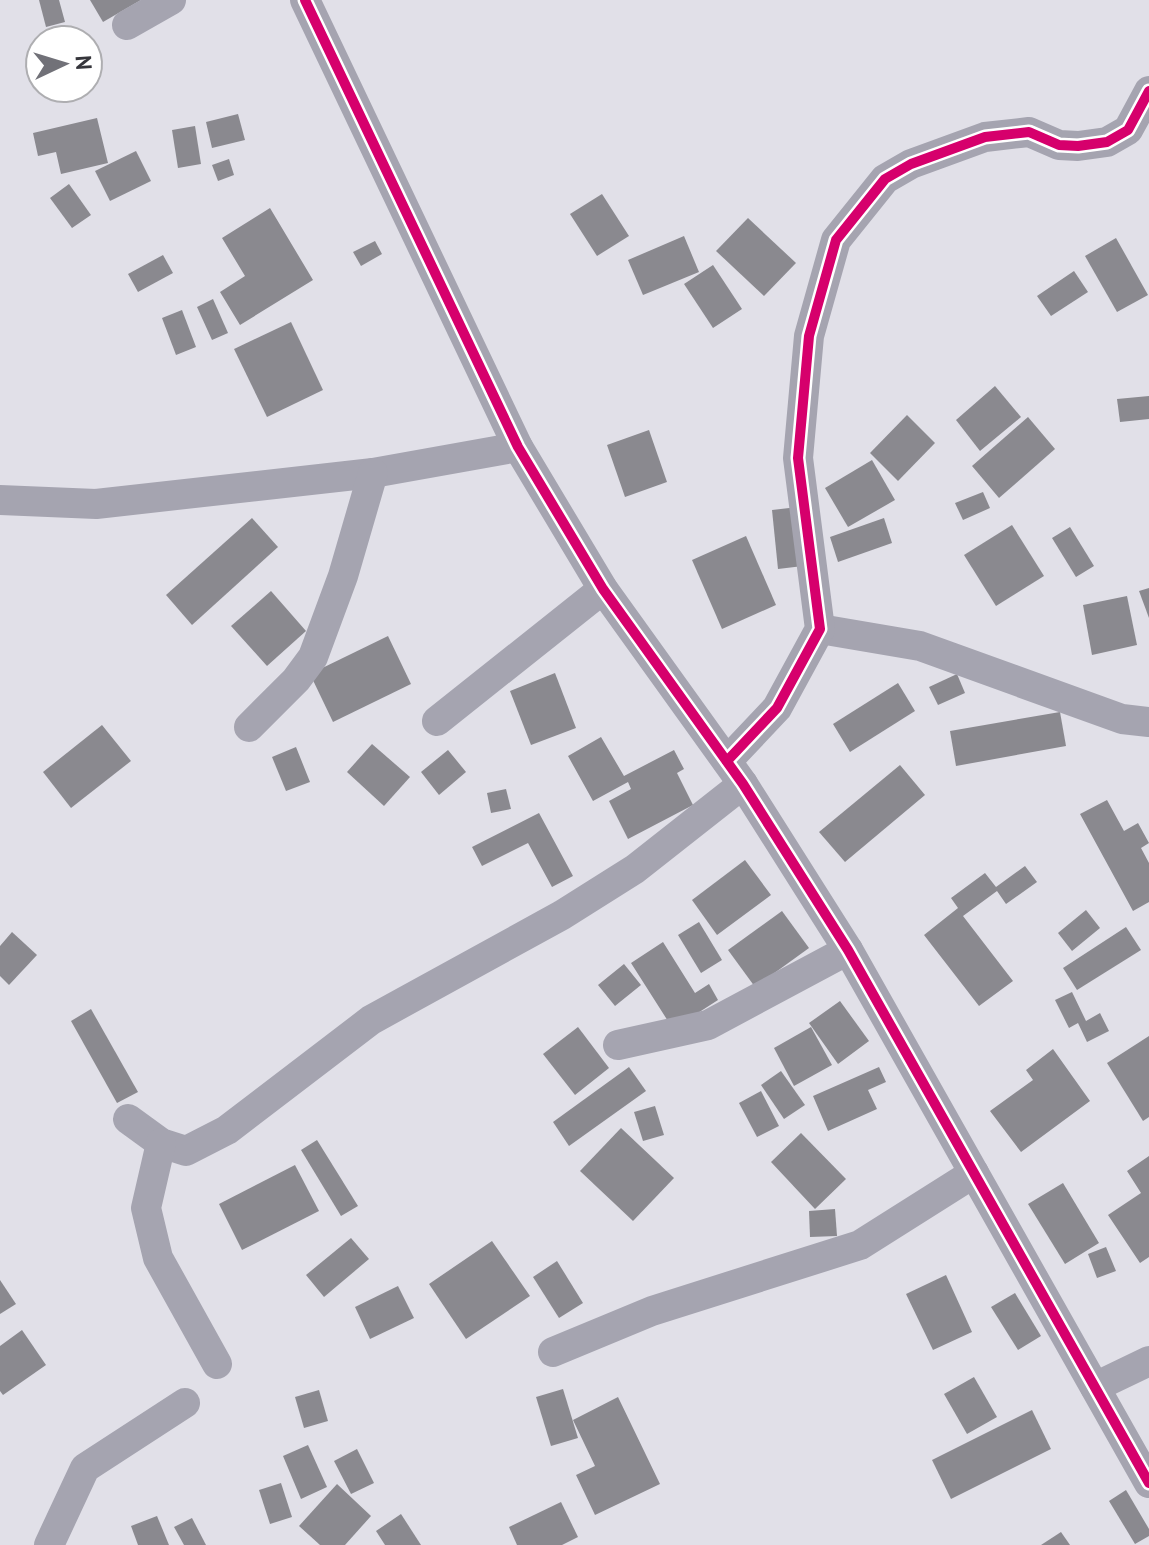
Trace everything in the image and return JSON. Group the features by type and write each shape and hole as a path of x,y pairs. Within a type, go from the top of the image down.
{"street":[{"path":"127,25 171,0"},
{"path":"305,0 518,447 603,589 735,772 848,950 1149,1483"},
{"path":"128,1119 161,1143 186,1151 227,1130 371,1020 562,915 635,869 735,772 777,708 820,629 798,458 809,336 836,240 885,179 911,164 985,137 1029,132 1059,145 1107,142 1128,130 1149,91"},
{"path":"0,500 96,504 373,473 518,447"},
{"path":"249,727 296,680 313,657 343,576 373,473"},
{"path":"437,721 603,589"},
{"path":"820,629 920,646 1122,719 1149,722"},
{"path":"618,1045 708,1025 848,950"},
{"path":"161,1143 146,1208 158,1258 217,1364"},
{"path":"553,1352 652,1311 860,1245 974,1173"},
{"path":"1095,1387 1149,1361"},
{"path":"49,1545 85,1468 185,1403"}],"building":[{"path":"39,0 59,0 65,22 45,24"},
{"path":"90,0 141,0 103,22"},
{"path":"238,114 245,140 212,148 206,122"},
{"path":"97,118 108,163 61,174 56,152 38,156 33,133"},
{"path":"195,126 201,164 178,168 172,130"},
{"path":"136,151 151,181 110,201 95,171"},
{"path":"229,159 234,175 218,181 212,165"},
{"path":"69,184 91,215 72,228 50,198"},
{"path":"602,194 629,236 597,256 570,214"},
{"path":"270,208 313,280 240,325 220,292 245,276 222,238"},
{"path":"748,218 796,263 764,296 716,251"},
{"path":"684,236 699,272 643,295 628,260"},
{"path":"1116,238 1148,295 1117,312 1085,256"},
{"path":"375,241 382,254 361,266 353,252"},
{"path":"163,255 173,273 138,292 128,274"},
{"path":"713,265 742,309 713,328 684,284"},
{"path":"1074,271 1088,292 1051,316 1037,296"},
{"path":"213,299 228,333 212,340 197,307"},
{"path":"182,310 196,347 176,355 162,318"},
{"path":"291,322 323,390 267,417 234,349"},
{"path":"995,386 1021,417 980,451 956,420"},
{"path":"1149,396 1149,419 1120,422 1117,399"},
{"path":"907,415 935,443 898,481 870,453"},
{"path":"1028,417 1055,449 999,498 972,466"},
{"path":"649,430 667,482 625,497 607,445"},
{"path":"872,460 895,500 848,527 825,488"},
{"path":"983,492 990,508 963,520 955,503"},
{"path":"798,507 803,566 778,569 772,510"},
{"path":"252,518 278,547 192,625 166,595"},
{"path":"884,518 892,543 838,562 830,537"},
{"path":"1012,525 1044,576 996,606 964,555"},
{"path":"1070,527 1094,566 1076,577 1052,538"},
{"path":"746,536 776,605 722,629 692,560"},
{"path":"1149,588 1149,618 1139,591"},
{"path":"271,591 306,631 267,666 231,626"},
{"path":"1127,596 1137,645 1092,655 1083,605"},
{"path":"388,636 411,684 333,722 310,674"},
{"path":"555,673 576,728 531,745 510,691"},
{"path":"957,674 965,693 938,705 929,687"},
{"path":"898,683 915,711 850,752 833,724"},
{"path":"1060,712 1066,746 956,766 950,731"},
{"path":"102,725 131,761 71,808 43,772"},
{"path":"601,737 624,776 674,750 684,769 677,773 693,805 628,839 609,801 631,789 628,782 593,801 568,756"},
{"path":"372,744 410,777 384,806 347,772"},
{"path":"296,747 310,782 286,791 272,757"},
{"path":"448,750 466,772 439,795 421,772"},
{"path":"900,765 925,795 845,862 819,832"},
{"path":"506,789 511,809 491,813 487,793"},
{"path":"1107,800 1124,831 1138,823 1149,843 1141,848 1149,863 1149,902 1133,911 1080,814"},
{"path":"539,813 573,876 552,887 528,843 482,866 472,847"},
{"path":"745,860 771,895 717,935 692,900"},
{"path":"1025,866 1037,882 1006,904 997,891 963,916 1013,981 979,1006 924,935 958,908 951,898 985,873 996,887"},
{"path":"1086,910 1100,928 1072,951 1058,933"},
{"path":"782,911 809,948 755,987 728,950"},
{"path":"699,922 722,960 701,973 678,935"},
{"path":"1126,927 1141,950 1077,990 1063,968"},
{"path":"12,932 37,955 9,985 0,976 0,946"},
{"path":"663,942 695,993 709,984 718,1000 673,1029 631,963"},
{"path":"624,964 641,985 615,1006 598,985"},
{"path":"1072,992 1086,1021 1100,1013 1109,1031 1087,1042 1078,1023 1069,1028 1055,1000"},
{"path":"840,1001 869,1041 838,1064 809,1023"},
{"path":"91,1009 138,1092 117,1103 71,1021"},
{"path":"578,1027 609,1068 575,1095 543,1054"},
{"path":"811,1027 832,1065 794,1086 774,1048"},
{"path":"1149,1036 1149,1117 1143,1121 1107,1063"},
{"path":"1053,1049 1090,1101 1021,1152 990,1111 1033,1080 1026,1070"},
{"path":"629,1067 646,1091 569,1146 553,1122"},
{"path":"879,1067 886,1082 868,1090 877,1109 828,1131 813,1096"},
{"path":"781,1071 805,1105 784,1119 761,1085"},
{"path":"761,1091 779,1126 757,1137 739,1103"},
{"path":"655,1106 664,1135 643,1141 634,1112"},
{"path":"621,1128 674,1178 633,1221 580,1171"},
{"path":"801,1133 846,1179 815,1209 771,1162"},
{"path":"317,1140 358,1206 341,1216 301,1150"},
{"path":"1149,1156 1149,1257 1140,1263 1108,1215 1141,1193 1127,1171"},
{"path":"295,1165 319,1211 242,1250 219,1204"},
{"path":"1063,1183 1099,1243 1065,1264 1028,1204"},
{"path":"835,1209 837,1236 810,1237 809,1211"},
{"path":"351,1238 369,1259 324,1297 306,1275"},
{"path":"492,1241 530,1296 466,1339 429,1284"},
{"path":"1106,1247 1116,1271 1097,1278 1088,1254"},
{"path":"557,1261 583,1303 559,1318 533,1277"},
{"path":"946,1275 972,1332 933,1350 906,1294"},
{"path":"0,1280 16,1304 0,1314"},
{"path":"398,1286 414,1318 370,1339 355,1307"},
{"path":"1015,1293 1041,1336 1018,1350 991,1307"},
{"path":"22,1330 46,1365 3,1395 0,1391 0,1346"},
{"path":"974,1377 997,1417 967,1434 944,1394"},
{"path":"563,1389 578,1438 551,1446 536,1397"},
{"path":"319,1390 328,1421 304,1428 295,1397"},
{"path":"618,1397 660,1484 595,1515 576,1475 595,1466 573,1420"},
{"path":"1032,1410 1051,1449 951,1499 932,1460"},
{"path":"308,1445 327,1487 301,1499 283,1456"},
{"path":"357,1449 374,1483 351,1494 334,1461"},
{"path":"281,1483 292,1517 270,1524 259,1490"},
{"path":"337,1484 371,1516 345,1545 320,1545 299,1526"},
{"path":"1126,1490 1149,1529 1149,1536 1135,1544 1109,1501"},
{"path":"561,1502 578,1537 562,1545 517,1545 509,1527"},
{"path":"401,1514 421,1545 385,1545 376,1531"},
{"path":"157,1516 169,1545 138,1545 131,1526"},
{"path":"192,1518 206,1545 184,1545 174,1527"},
{"path":"1061,1532 1070,1545 1041,1545"}],"cycle path":[{"path":"305,0 518,447 603,589 743,784 848,950 1149,1483"},
{"path":"727,761 777,708 820,629 798,458 809,336 836,240 885,179 911,164 985,137 1029,132 1059,145 1107,142 1128,130 1149,91"}]}
